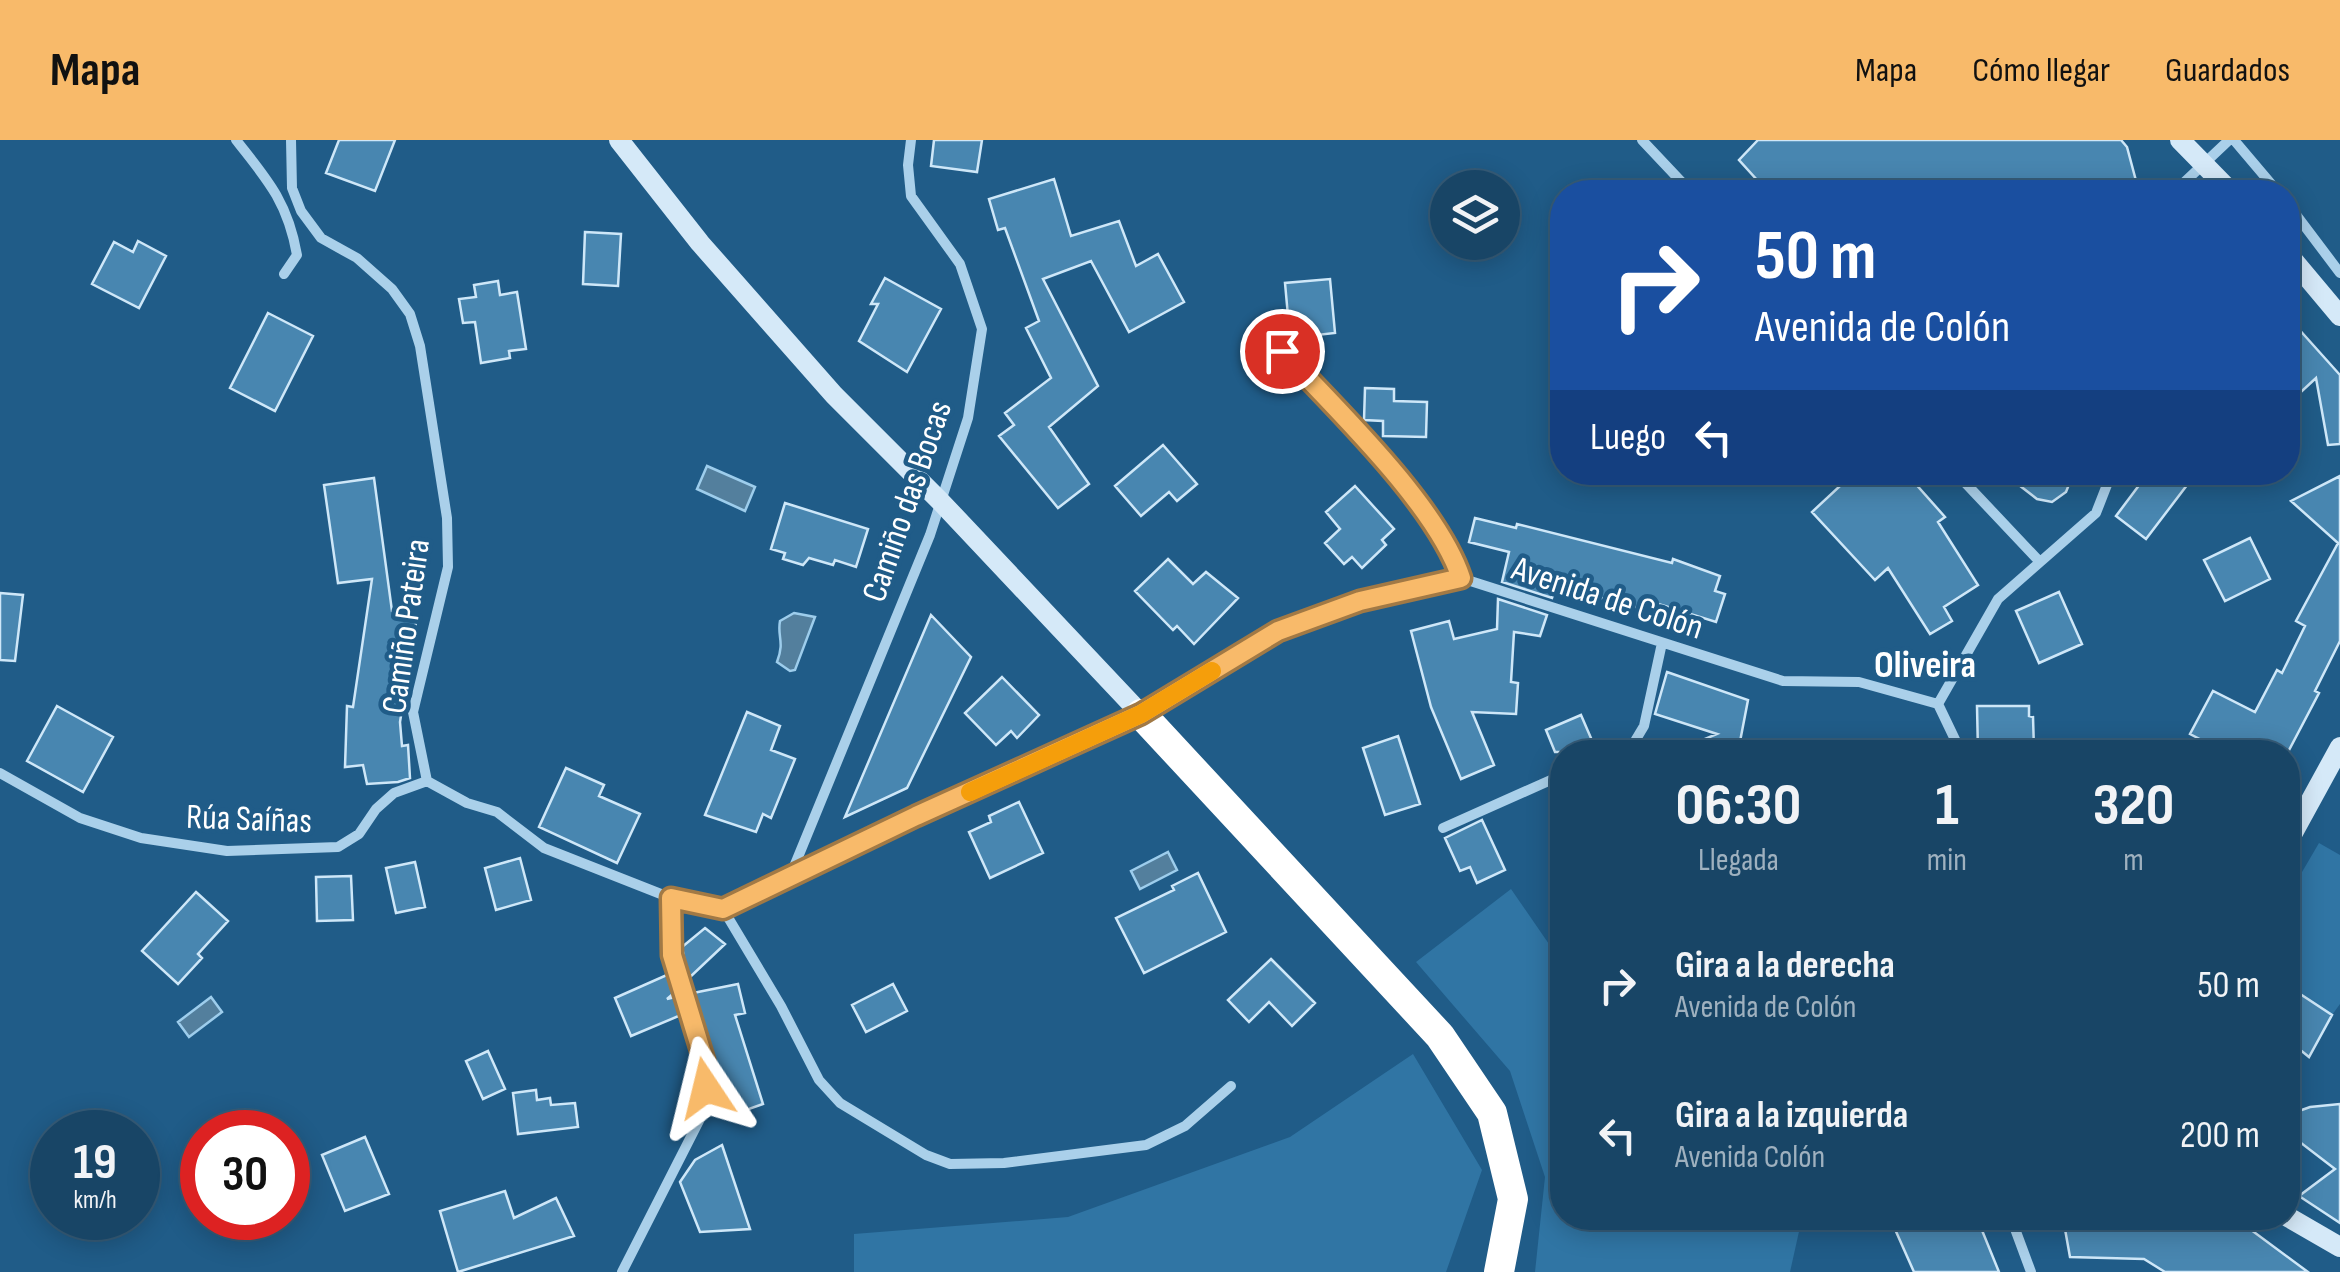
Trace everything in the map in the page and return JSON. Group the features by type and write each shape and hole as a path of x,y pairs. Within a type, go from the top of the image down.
{"highway":[{"path":"1141,714 1440,1036 1492,1113 1514,1199 1498,1272"}],"main road":[{"path":"619,140 762,316 1141,714"},
{"path":"2180,140 2219,180"},
{"path":"2300,267 2340,316"},
{"path":"2308,276 2340,291"},
{"path":"2300,820 2340,748"},
{"path":"2300,1224 2340,1248"}],"street":[{"path":"236,140 266,177 291,222 297,255 284,274"},
{"name":"Camiño Pateira","path":"291,140 292,188 301,211 321,238 357,258 392,289 410,314 420,346 447,518 448,566 413,712 427,781"},
{"name":"Camiño das Bocas","path":"789,879 941,502 968,418 982,328 960,264 911,196 908,165 912,140"},
{"path":"1642,140 1680,180"},
{"path":"2187,180 2231,140 2267,180"},
{"path":"2300,220 2340,274"},
{"path":"1259,326 1349,423 1430,520 1452,551 1461,578"},
{"path":"1967,485 2039,561"},
{"path":"1954,740 1938,704 1998,599 2096,513 2107,485"},
{"name":"Avenida de Colón","path":"723,909 1141,714 1278,631 1360,601 1461,578 1783,681 1860,682 1938,704"},
{"path":"1637,740 1644,726 1662,644"},
{"name":"Rúa Saíñas","path":"0,773 80,818 141,838 227,851 338,848 359,834 376,808 394,793 427,781"},
{"path":"1443,828 1550,780"},
{"path":"427,781 467,803 496,812 544,848 671,898 723,909 781,1006 819,1080 840,1104 926,1155 950,1164 1004,1163 1146,1144 1186,1126 1231,1086"},
{"path":"622,1272 702,1115 706,1088 704,1060 672,955 671,898"},
{"path":"2015,1230 2031,1272"}],"shaded area":[{"path":"707,466 755,487 745,511 697,489"},
{"path":"794,613 815,617 795,670 790,671 777,662 779,626 780,621"},
{"path":"2319,843 2340,855 2340,1004 2332,1015 2300,994 2300,875"},
{"path":"1168,852 1177,870 1140,889 1131,871"},
{"path":"1511,889 1550,946 1550,1230 1799,1230 1790,1272 1535,1272 1545,1177 1510,1071 1416,962"},
{"path":"211,997 222,1012 189,1037 178,1022"},
{"path":"1413,1054 1482,1170 1446,1272 854,1272 854,1234 1068,1217 1290,1137"}],"building":[{"path":"339,140 395,140 375,191 326,173"},
{"path":"934,140 982,140 977,172 931,166"},
{"path":"1758,140 2121,140 2127,147 2136,180 1757,180 1739,160"},
{"path":"1054,179 1071,236 1119,221 1136,266 1158,254 1184,302 1129,332 1091,261 1043,279 1098,386 1049,427 1089,484 1058,508 999,436 1014,425 1005,413 1051,378 1026,328 1039,321 1005,228 998,230 989,199"},
{"path":"585,232 621,234 618,286 583,284"},
{"path":"138,241 166,256 139,308 92,284 114,242 133,252"},
{"path":"885,278 941,309 907,372 859,341 878,304 871,304"},
{"path":"1330,279 1335,333 1290,338 1285,283"},
{"path":"498,281 500,295 517,292 526,349 509,351 510,358 481,363 475,322 463,323 459,299 476,297 474,285"},
{"path":"268,313 313,336 275,411 230,388"},
{"path":"2300,330 2340,375 2340,444 2328,445 2316,378 2300,393"},
{"path":"1365,388 1394,389 1394,401 1427,402 1426,437 1383,436 1383,421 1364,420"},
{"path":"1163,445 1197,484 1177,501 1169,492 1141,516 1115,486"},
{"path":"2340,476 2340,641 2294,740 2202,740 2190,734 2213,691 2255,712 2277,670 2282,673 2305,626 2296,621 2338,543 2291,501"},
{"path":"374,478 392,611 417,616 400,722 402,746 408,745 410,778 367,784 363,765 345,767 347,706 353,707 372,579 338,583 324,485"},
{"path":"1841,485 1917,485 1945,517 1938,522 1978,585 1944,607 1952,621 1930,634 1888,568 1875,580 1812,512"},
{"path":"2019,485 2069,485 2052,502 2037,499"},
{"path":"2139,485 2187,485 2146,539 2116,516"},
{"path":"1355,486 1394,529 1382,540 1386,545 1362,568 1352,557 1344,564 1325,543 1340,529 1326,512"},
{"path":"785,503 868,529 856,567 809,558 803,565 783,559 785,553 771,549"},
{"path":"1475,518 1516,528 1517,524 1672,563 1673,559 1720,576 1715,591 1725,594 1716,622 1646,600 1643,609 1556,586 1552,598 1502,582 1509,552 1469,542"},
{"path":"2250,538 2270,579 2225,601 2204,560"},
{"path":"1168,559 1193,584 1206,572 1238,598 1194,644 1177,626 1173,630 1135,591"},
{"path":"2059,592 2082,644 2039,663 2016,611"},
{"path":"0,593 23,595 15,661 0,660"},
{"path":"1498,599 1547,615 1540,636 1514,632 1511,682 1518,683 1516,714 1472,712 1494,765 1461,779 1431,707 1411,631 1449,621 1454,639 1497,629"},
{"path":"931,615 971,657 907,788 845,817"},
{"path":"1667,672 1748,700 1740,740 1703,740 1717,734 1655,714"},
{"path":"1002,677 1039,715 1017,738 1011,731 996,745 965,713"},
{"path":"57,706 113,737 83,792 27,761"},
{"path":"1977,706 2029,706 2034,740 1978,740"},
{"path":"747,712 780,726 771,750 795,759 771,818 763,814 756,832 705,815"},
{"path":"1581,715 1592,740 1550,740 1546,730"},
{"path":"1398,736 1420,804 1385,815 1363,748"},
{"path":"566,768 604,785 599,796 640,814 617,863 539,827"},
{"path":"1019,802 1043,853 990,878 969,832 991,822 989,816"},
{"path":"1482,820 1505,870 1477,883 1470,867 1460,871 1445,838"},
{"path":"520,858 531,900 496,910 485,868"},
{"path":"415,862 425,907 396,913 386,868"},
{"path":"1198,873 1226,932 1144,973 1116,918 1174,890 1172,886"},
{"path":"351,876 353,920 317,921 316,877"},
{"path":"196,892 228,921 178,984 142,951"},
{"path":"705,928 725,944 688,979 682,947"},
{"path":"1271,959 1315,1003 1292,1026 1269,1002 1249,1022 1228,1000"},
{"path":"669,974 674,993 667,999 675,997 681,1015 631,1036 615,998"},
{"path":"738,984 745,1013 735,1015 763,1104 732,1115 716,1067 713,1068 693,993"},
{"path":"893,984 907,1011 866,1032 852,1005"},
{"path":"2300,994 2332,1015 2309,1057 2300,1050"},
{"path":"488,1051 505,1089 483,1099 466,1061"},
{"path":"536,1090 537,1100 550,1098 551,1105 575,1103 578,1127 518,1134 513,1093"},
{"path":"2340,1104 2340,1223 2300,1197 2335,1169 2300,1142 2300,1111"},
{"path":"365,1137 389,1194 345,1211 322,1155"},
{"path":"722,1145 750,1229 700,1232 680,1182 695,1160"},
{"path":"505,1191 514,1218 556,1198 574,1236 458,1272 440,1211"},
{"path":"1895,1230 1982,1230 1999,1272 1914,1272"},
{"path":"2065,1230 2251,1230 2308,1272 2165,1272 2144,1259 2070,1257"}],"slow traffic":[{"path":"970,792 1141,714 1212,671"}],"district":[{"name":"Oliveira","path":"1925,664"}],"route":[{"path":"706,1088 704,1060 672,955 671,898 723,909 1141,714 1278,631 1360,601 1461,578 1452,551 1430,520 1282,351"}]}
